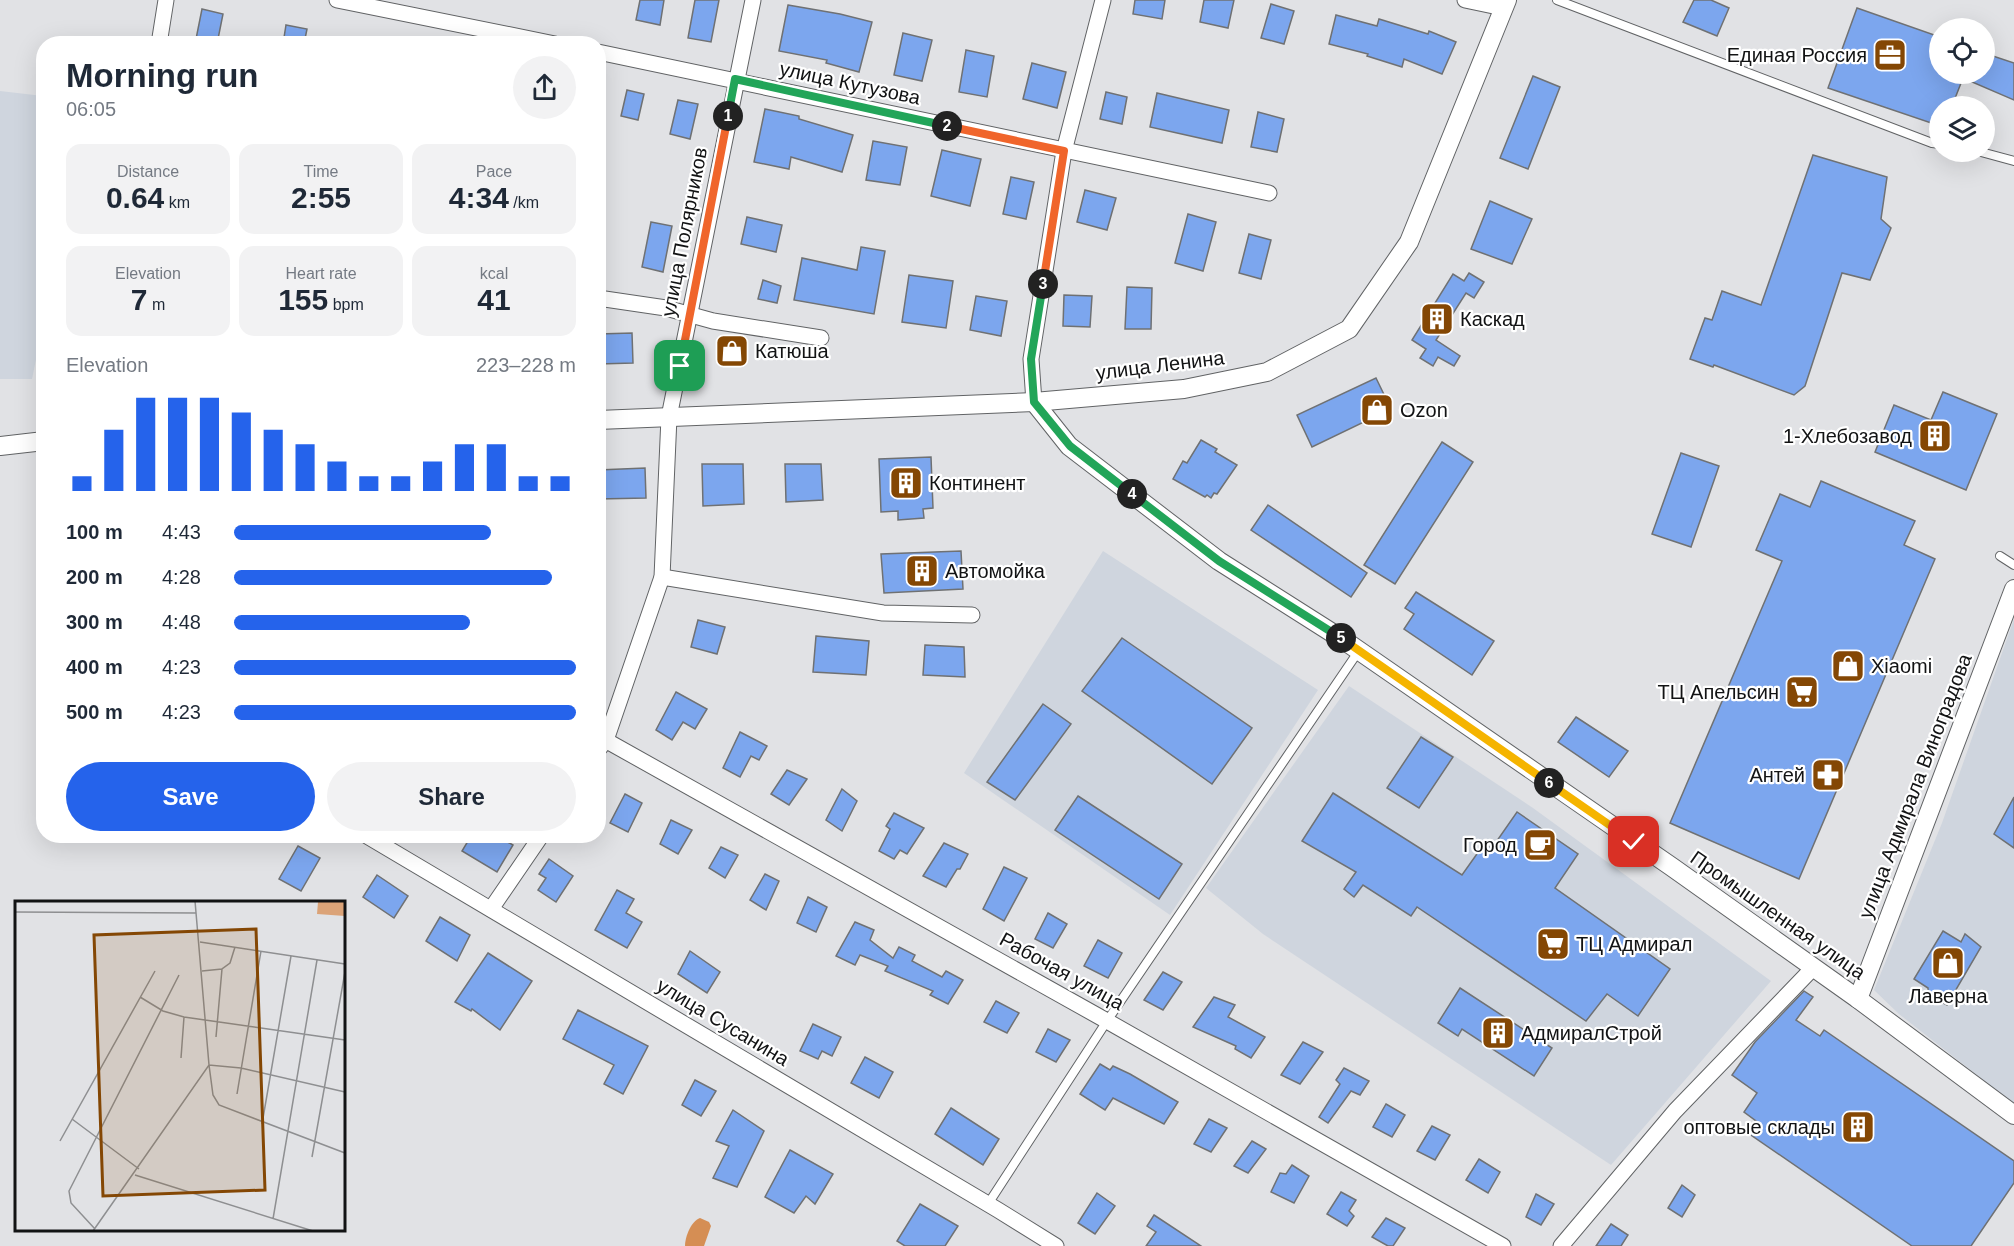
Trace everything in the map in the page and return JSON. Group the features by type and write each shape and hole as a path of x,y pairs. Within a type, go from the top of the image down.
{"street":[{"path":"160,36 166,0"},
{"path":"337,0 515,36"},
{"name":"улица Полярников","path":"606,728 662,577 669,417 735,79 753,0"},
{"path":"1034,402 1031,359 1064,151 1102,0"},
{"path":"1465,0 1505,4"},
{"name":"улица Ленина","path":"606,420 1034,402 1184,388 1267,372 1349,329 1409,242 1505,4"},
{"name":"улица Кутузова","path":"606,54 1269,193"},
{"path":"606,299 666,308 713,321 820,338"},
{"name":"Промышленная улица","path":"1034,402 1070,446 1219,561 1359,651 1672,867 1858,999 2014,1115"},
{"path":"0,446 36,442"},
{"path":"662,577 884,613 972,615"},
{"name":"улица Адмирала Виноградова","path":"1858,999 2014,589"},
{"name":"Рабочая улица","path":"606,745 1107,1021 1503,1246"},
{"name":"улица Сусанина","path":"379,843 1056,1246"},
{"path":"491,909 536,843"},
{"path":"1561,1246 1675,1111 1813,969"}],"lane":[{"path":"1557,0 1929,140"},
{"path":"1995,156 2014,161"},
{"path":"2000,556 2014,565"},
{"path":"988,1204 1107,1021 1359,651"}],"shaded area":[{"path":"0,91 36,95 36,360 32,379 0,379"},
{"path":"1103,551 1318,690 1170,915 964,773"},
{"path":"2014,619 2014,1104 1899,1014 1874,990 1942,823"},
{"path":"1349,686 1533,808 1771,981 1611,1165 1263,934 1206,888"},
{"path":"700,1218 709,1222 711,1226 704,1246 685,1246 689,1230"}],"building":[{"path":"640,0 664,0 660,25 636,20"},
{"path":"695,0 719,0 711,42 688,38"},
{"path":"1135,0 1165,0 1162,19 1133,14"},
{"path":"1204,0 1234,0 1228,28 1200,22"},
{"path":"1694,0 1711,0 1729,8 1717,36 1683,22"},
{"path":"1271,4 1294,11 1284,44 1261,38"},
{"path":"788,5 872,22 859,72 826,63 827,60 779,51"},
{"name":"Единая Россия","path":"1857,8 1929,33 1929,84 1961,84 1956,96 1929,96 1929,122 1828,88"},
{"path":"202,9 223,14 219,36 197,36"},
{"path":"1336,15 1377,26 1379,19 1428,34 1429,31 1456,42 1442,74 1404,59 1402,67 1367,56 1368,54 1329,44"},
{"path":"286,25 307,29 306,36 284,36"},
{"path":"903,33 932,40 922,81 894,75"},
{"path":"966,50 994,56 987,97 959,92"},
{"name":"Единая Россия","path":"1995,57 2014,63 2014,100 1977,84 1995,84"},
{"path":"1032,63 1066,72 1057,108 1023,99"},
{"path":"1533,76 1560,87 1528,169 1500,158"},
{"path":"627,90 644,94 638,120 621,116"},
{"path":"1106,92 1127,97 1122,124 1100,119"},
{"path":"1157,93 1229,110 1222,143 1150,127"},
{"path":"678,100 698,104 690,139 670,134"},
{"path":"765,109 799,116 799,119 853,135 842,172 791,157 789,169 754,162"},
{"path":"1258,112 1284,119 1277,152 1251,147"},
{"path":"873,141 907,147 900,185 866,180"},
{"path":"942,150 981,159 970,206 931,196"},
{"path":"1813,155 1887,177 1881,219 1891,228 1870,280 1842,273 1805,386 1794,395 1714,365 1713,367 1690,359 1705,318 1712,320 1722,291 1761,305"},
{"path":"1011,177 1034,182 1026,219 1003,214"},
{"path":"1085,190 1116,198 1107,230 1077,222"},
{"path":"1490,201 1532,219 1512,264 1471,249"},
{"path":"1188,214 1216,222 1203,271 1175,263"},
{"path":"747,217 782,225 776,252 741,244"},
{"path":"651,222 672,226 663,272 642,267"},
{"path":"1249,234 1271,240 1261,279 1239,273"},
{"path":"861,247 885,251 874,314 794,300 802,258 857,270"},
{"name":"Каскад","path":"1469,273 1484,282 1474,298 1466,293 1436,340 1460,356 1454,366 1438,357 1433,366 1420,358 1426,349 1412,340 1453,274 1464,281"},
{"path":"909,275 953,281 946,328 902,322"},
{"path":"763,280 781,286 777,303 758,299"},
{"path":"1127,287 1152,288 1151,329 1125,329"},
{"path":"1064,295 1092,296 1090,327 1063,326"},
{"path":"976,296 1007,301 1001,336 970,330"},
{"path":"632,333 633,363 606,364 606,334"},
{"name":"Катюша","path":"743,338 744,363 720,364 720,339"},
{"path":"1376,378 1391,409 1312,447 1297,415"},
{"name":"1-Хлебозавод","path":"1943,392 1997,414 1966,490 1875,452 1894,405 1931,420"},
{"path":"1201,440 1217,449 1215,452 1237,465 1217,494 1214,493 1211,498 1173,479 1183,461 1187,463"},
{"path":"1442,442 1473,462 1395,584 1364,565"},
{"path":"1681,453 1719,466 1691,547 1652,534"},
{"name":"Континент","path":"931,457 933,508 923,509 924,518 898,520 898,511 881,512 879,459"},
{"path":"702,464 743,464 744,504 703,506"},
{"path":"785,464 821,464 823,500 786,502"},
{"path":"645,468 646,498 606,499 606,470"},
{"name":"ТЦ Апельсин","path":"1821,481 1915,521 1904,545 1935,559 1799,879 1670,823 1782,561 1756,550 1780,494 1810,507"},
{"path":"1268,505 1367,573 1351,597 1251,530"},
{"name":"Автомойка","path":"961,551 963,589 884,593 881,554"},
{"path":"1416,592 1494,641 1472,675 1404,629 1414,614 1405,608"},
{"path":"698,620 725,627 717,654 691,647"},
{"path":"816,636 869,641 866,675 813,672"},
{"path":"1122,638 1252,728 1212,784 1082,691"},
{"path":"925,645 964,647 965,677 923,675"},
{"path":"676,692 707,709 695,729 683,722 672,740 656,730"},
{"path":"1043,704 1071,724 1015,800 987,782"},
{"path":"1576,717 1628,751 1609,777 1558,742"},
{"path":"740,732 767,746 759,760 751,756 740,777 723,768"},
{"path":"1421,737 1453,757 1419,808 1387,788"},
{"path":"787,770 807,779 789,805 771,794"},
{"path":"842,789 857,801 842,831 826,820"},
{"name":"ТЦ Адмирал","path":"1333,793 1462,875 1484,844 1492,848 1517,812 1578,854 1555,888 1670,969 1638,1016 1607,994 1586,1021 1417,907 1411,916 1363,885 1354,897 1344,889 1356,872 1302,841"},
{"path":"625,794 642,803 628,832 610,823"},
{"path":"1078,796 1182,864 1159,899 1055,830"},
{"path":"2014,797 2014,848 1994,834"},
{"path":"894,813 924,828 907,854 900,850 894,859 879,851 890,829 886,826"},
{"path":"671,820 692,830 678,854 660,844"},
{"path":"467,843 509,843 513,845 497,872 462,851"},
{"path":"944,843 968,854 946,887 923,876"},
{"path":"298,846 320,858 301,891 279,879"},
{"path":"721,847 738,855 725,878 709,868"},
{"path":"549,859 573,876 556,902 538,890 546,878 539,874"},
{"path":"1004,867 1027,878 1004,921 983,909"},
{"path":"765,874 779,881 766,910 750,900"},
{"path":"377,875 408,896 394,918 363,897"},
{"path":"617,890 634,899 626,913 642,922 627,948 595,930"},
{"path":"808,897 827,907 816,932 797,923"},
{"path":"1048,913 1067,924 1053,948 1035,939"},
{"path":"440,917 470,935 457,961 426,941"},
{"path":"855,922 874,930 870,940 893,958 899,947 915,955 912,961 942,977 946,971 963,980 948,1004 930,995 933,991 885,971 888,966 860,955 855,965 836,956"},
{"name":"Лаверна","path":"1943,931 1961,942 1965,934 1981,947 1947,1005 1928,995 1928,988 1914,979"},
{"path":"1098,940 1122,953 1108,978 1084,966"},
{"path":"690,951 720,972 707,993 678,974"},
{"path":"488,953 532,981 500,1030 472,1009 471,1011 455,1002"},
{"path":"1163,972 1182,982 1163,1010 1144,1000"},
{"name":"АдмиралСтрой","path":"1460,988 1552,1048 1534,1076 1462,1029 1458,1036 1438,1023"},
{"name":"оптовые склады","path":"1804,991 1813,997 1796,1020 1820,1036 1824,1030 2014,1161 2014,1183 1971,1246 1912,1246 1748,1133 1756,1121 1744,1112 1757,1093 1732,1075 1755,1042"},
{"path":"1214,997 1235,1005 1228,1017 1265,1037 1251,1058 1235,1049 1236,1046 1193,1027"},
{"path":"996,1001 1019,1013 1007,1033 984,1022"},
{"path":"578,1010 648,1046 623,1094 604,1084 614,1065 563,1039"},
{"path":"813,1024 841,1037 832,1056 822,1051 818,1059 800,1051"},
{"path":"1048,1029 1070,1040 1056,1062 1036,1052"},
{"path":"1303,1042 1323,1052 1300,1084 1281,1075"},
{"path":"865,1057 893,1072 879,1098 851,1083"},
{"path":"1100,1064 1110,1070 1113,1066 1130,1074 1178,1102 1164,1124 1113,1098 1105,1110 1080,1094"},
{"path":"1344,1068 1369,1081 1360,1095 1351,1091 1328,1123 1319,1117 1340,1084 1336,1080"},
{"path":"695,1080 716,1091 701,1116 682,1105"},
{"path":"1386,1104 1405,1115 1392,1137 1373,1127"},
{"path":"951,1108 999,1139 983,1165 935,1134"},
{"path":"733,1110 764,1131 737,1187 713,1178 729,1146 716,1141"},
{"path":"1209,1119 1227,1128 1211,1152 1194,1144"},
{"path":"1432,1126 1450,1135 1435,1160 1417,1151"},
{"path":"1252,1141 1266,1149 1248,1173 1234,1166"},
{"path":"790,1150 833,1174 815,1204 806,1196 794,1213 765,1197"},
{"path":"1479,1159 1500,1172 1488,1193 1466,1180"},
{"path":"1292,1165 1309,1176 1294,1203 1271,1192 1280,1173 1286,1174"},
{"path":"1682,1185 1695,1195 1682,1217 1668,1208"},
{"path":"1341,1192 1356,1200 1349,1211 1354,1216 1347,1226 1327,1214"},
{"path":"1097,1193 1115,1206 1095,1234 1078,1223"},
{"path":"1536,1194 1554,1204 1541,1225 1526,1217"},
{"path":"920,1204 958,1226 945,1246 905,1246 897,1241"},
{"path":"1154,1215 1201,1246 1146,1246 1156,1232 1147,1226"},
{"path":"1386,1218 1405,1228 1393,1246 1388,1246 1372,1237"},
{"path":"1611,1224 1628,1235 1621,1246 1596,1246"}],"place":[{"name":"Единая Россия","path":"1890,55"},
{"name":"Каскад","path":"1437,319"},
{"name":"Катюша","path":"732,351"},
{"name":"Ozon","path":"1377,410"},
{"name":"1-Хлебозавод","path":"1935,436"},
{"name":"Континент","path":"906,483"},
{"name":"Автомойка","path":"922,571"},
{"name":"Xiaomi","path":"1848,666"},
{"name":"ТЦ Апельсин","path":"1802,692"},
{"name":"Антей","path":"1828,775"},
{"name":"Город","path":"1540,845"},
{"name":"ТЦ Адмирал","path":"1553,944"},
{"name":"Лаверна","path":"1948,963"},
{"name":"АдмиралСтрой","path":"1498,1033"},
{"name":"оптовые склады","path":"1858,1127"}],"route":[{"path":"680,366 735,79 1064,151 1031,359 1034,402 1070,446 1219,561 1345,641 1634,842"}]}
